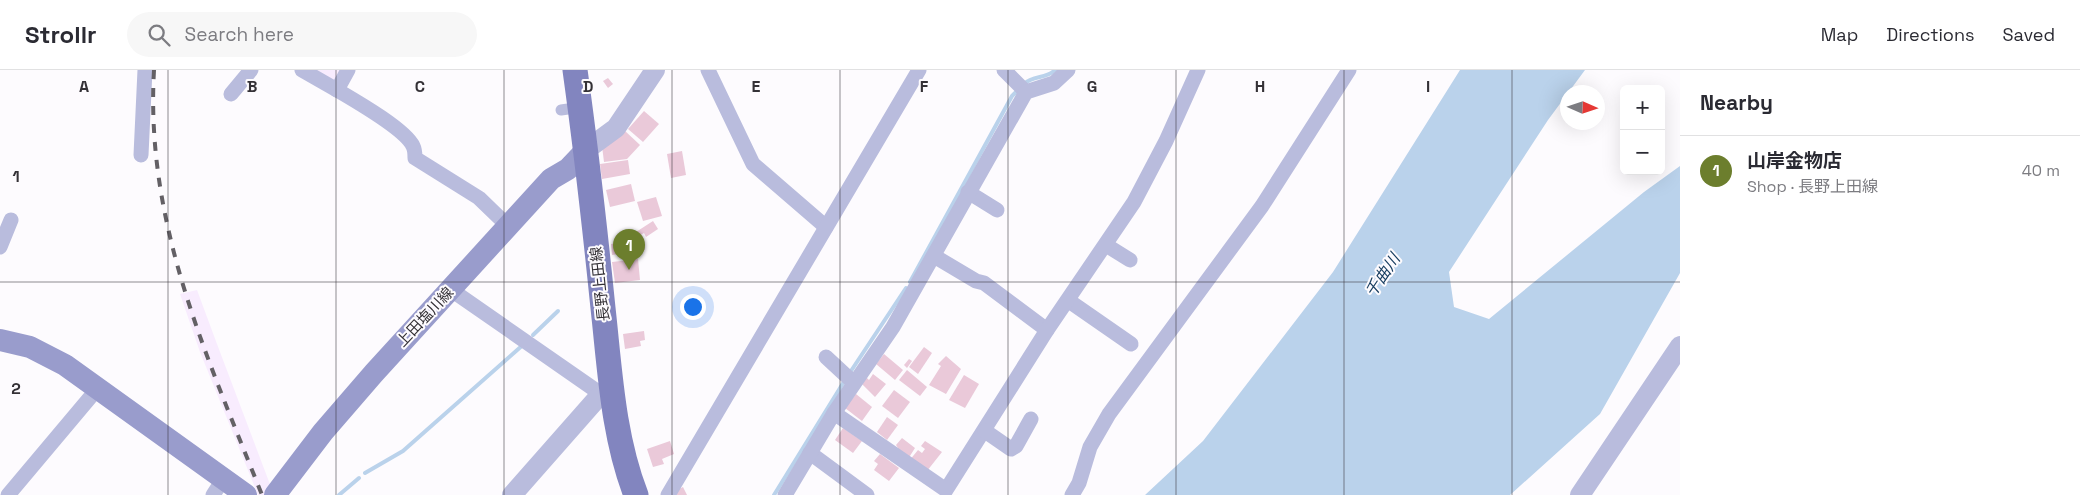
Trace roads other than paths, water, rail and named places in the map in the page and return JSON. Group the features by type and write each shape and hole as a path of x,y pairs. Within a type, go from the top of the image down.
{"main road":[{"name":"長野上田線","path":"575,70 586,150 607,393 636,495"},
{"name":"上田塩川線","path":"278,494 329,424 507,225 551,179 568,169 586,150"},
{"path":"0,340 30,347 65,365 98,388 218,486 246,495"}],"street":[{"path":"140,156 145,70"},
{"path":"231,94 251,70"},
{"path":"302,70 376,113 407,139 413,146 415,158 479,198 507,225"},
{"path":"337,90 348,70"},
{"path":"586,150 616,128 656,70"},
{"path":"708,70 753,164 826,226"},
{"path":"668,495 918,70"},
{"path":"1004,70 1026,92"},
{"path":"785,495 834,413 893,326 1026,92 1054,83 1068,70"},
{"path":"834,413 946,490 1047,330 1106,246 1143,184 1198,70"},
{"path":"1072,495 1079,484 1090,447 1109,414 1262,206 1349,70"},
{"path":"561,110 591,106"},
{"path":"968,192 997,210"},
{"path":"0,247 11,220"},
{"path":"1106,246 1130,260"},
{"path":"934,256 976,281 984,283 1047,330"},
{"path":"450,289 607,393 512,495"},
{"path":"1069,300 1131,344"},
{"path":"1580,495 1678,354"},
{"path":"826,357 854,383"},
{"path":"8,495 98,388"},
{"path":"985,431 1011,449 1016,446 1031,419"},
{"path":"810,453 867,495"}],"water":[{"name":"千曲川","path":"1460,70 1585,70 1574,85 1560,85 1560,104 1449,272 1454,307 1489,319 1644,192 1680,166 1680,273 1600,414 1510,495 1145,495 1203,441 1333,272"}],"waterway":[{"path":"1024,84 1032,79 1048,75 1055,70"},
{"path":"910,282 1012,96 1019,89"},
{"path":"849,374 906,288"},
{"path":"533,335 558,311"},
{"path":"365,473 403,451 524,344"},
{"path":"774,495 845,380"},
{"path":"339,495 359,478"}],"railway":[{"path":"154,70 154,127 159,182 170,235 184,288 201,340 262,495"}],"place":[{"name":"山岸金物店","path":"629,270"}]}
